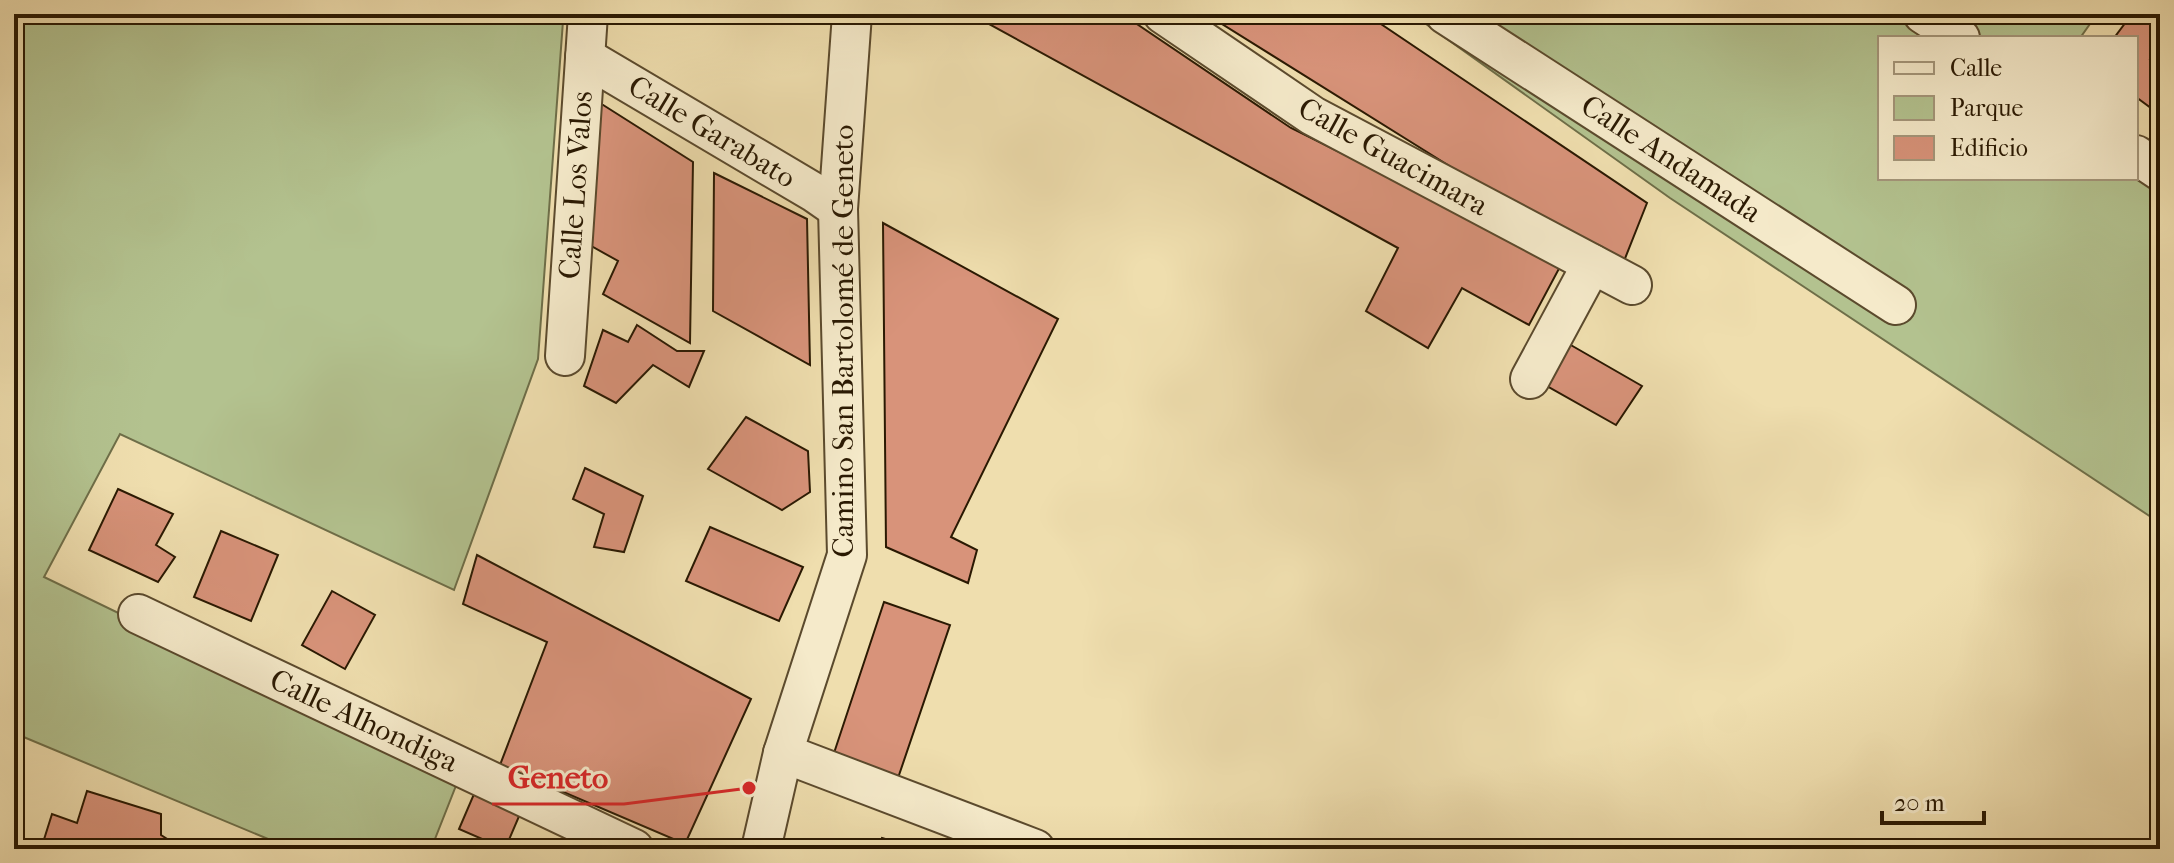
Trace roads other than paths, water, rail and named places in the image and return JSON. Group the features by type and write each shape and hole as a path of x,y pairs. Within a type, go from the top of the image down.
{"street":[{"name":"Calle Los Valos","path":"565,356 588,14"},
{"name":"Camino San Bartolomé de Geneto","path":"761,849 783,753 847,555 838,209 852,14"},
{"name":"Calle Guacimara","path":"1163,14 1313,116 1632,285"},
{"name":"Calle Andamada","path":"1445,14 1896,305"},
{"path":"1923,14 1957,36"},
{"name":"Calle Garabato","path":"585,57 838,209"},
{"path":"2138,156 2160,171"},
{"path":"1530,379 1592,264"},
{"name":"Calle Alhondiga","path":"138,614 634,849"},
{"path":"783,753 1035,849"}],"place":[{"name":"Geneto","path":"749,788"}]}
